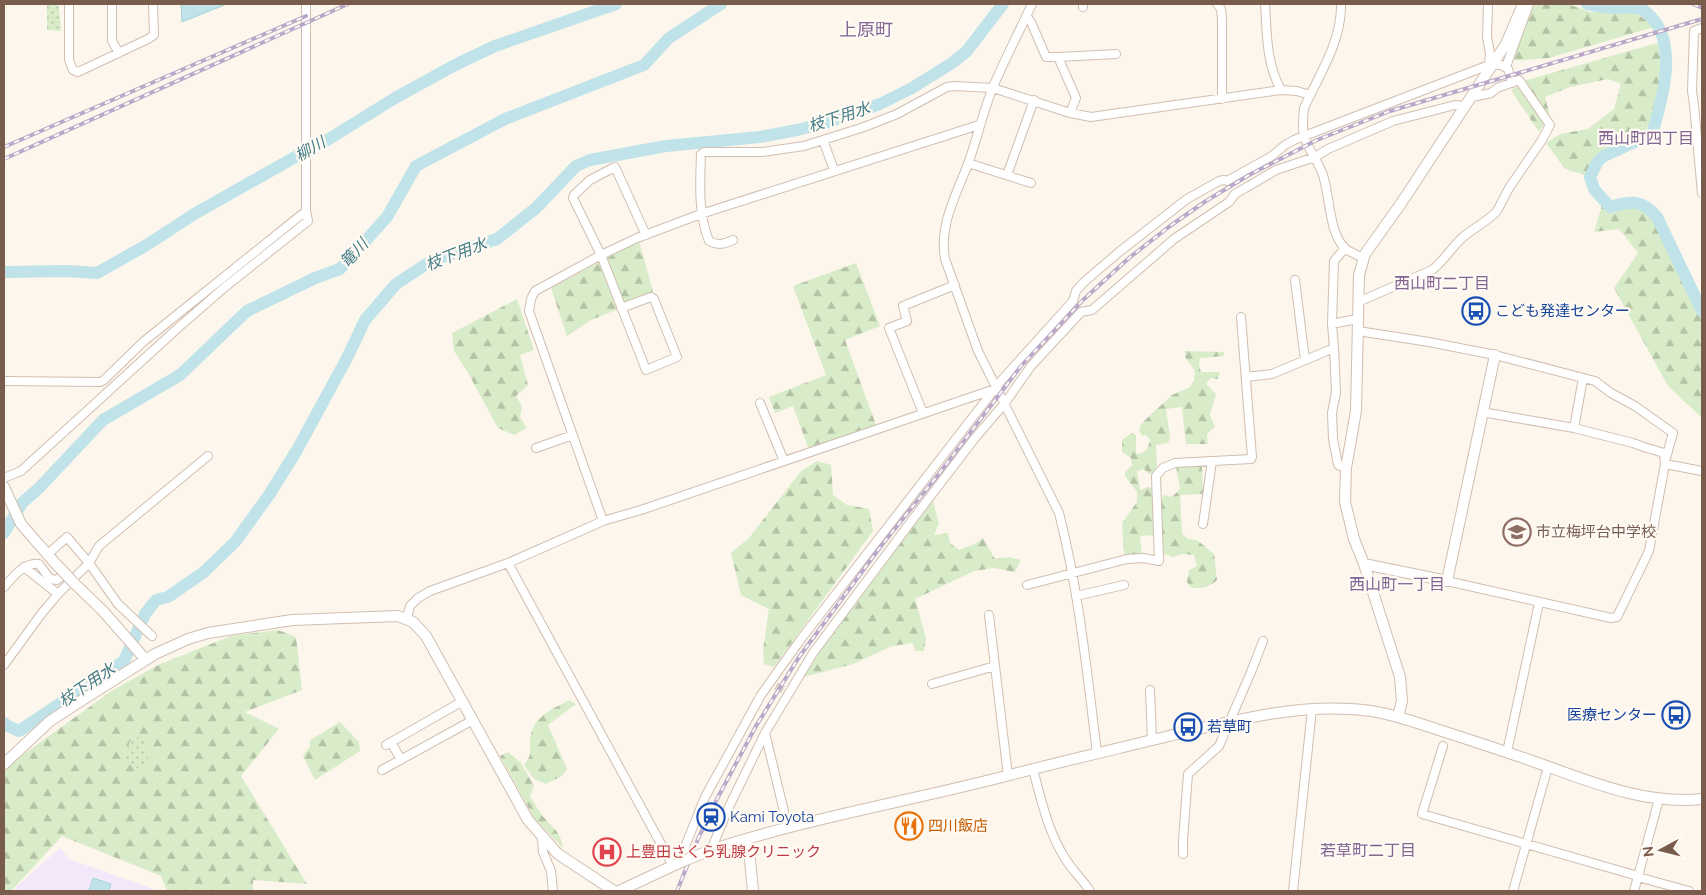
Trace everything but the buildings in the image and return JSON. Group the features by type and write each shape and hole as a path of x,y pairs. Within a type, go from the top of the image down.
{"street":[{"path":"69,4 69,60 73,70 78,72 148,40 154,35 153,4"},
{"path":"112,4 112,41 119,53"},
{"path":"4,478 21,470 225,287 308,221 306,211 306,4"},
{"path":"1032,4 993,88 952,204 944,235 945,259 978,351 1056,504 1065,535 1076,596 1097,753"},
{"path":"1218,4 1221,9 1222,19 1222,99"},
{"path":"1265,4 1269,61 1281,90"},
{"path":"1341,4 1341,21 1337,36 1304,108 1304,136 1323,174 1335,234 1345,249 1364,258"},
{"path":"1488,4 1487,37 1490,65"},
{"path":"1398,717 1402,701 1400,677 1346,511 1344,480 1356,410 1359,275 1364,258 1472,97 1490,65 1506,44 1523,4"},
{"path":"1503,66 1507,64 1529,4"},
{"path":"1026,16 1031,22 1046,57 1116,54"},
{"path":"1702,28 1694,31 1692,91 1698,104 1702,193"},
{"path":"1058,57 1076,98 1070,113"},
{"path":"678,864 705,796 761,695 773,684 801,639 996,388 1074,301 1076,292 1083,283 1187,199 1219,181 1224,180 1227,182 1272,156 1285,144 1490,65 1503,66 1508,69 1512,83"},
{"path":"1358,302 1432,270 1463,238 1497,211 1509,188 1550,125 1519,80 1497,88 1491,93 1472,97"},
{"path":"733,240 721,244 709,241 701,214 701,154 704,152 776,150 804,146 864,127 897,114 950,86 993,88 1070,113 1093,117 1281,90 1310,94"},
{"path":"1007,175 1034,100"},
{"path":"711,850 764,733 786,692 813,653 975,438 1005,403 1032,366 1081,312 1092,310 1174,239 1229,202 1234,194 1276,170 1315,157 1328,149 1393,121 1455,105 1465,106"},
{"path":"603,522 529,311 529,305 535,291 601,255 646,234 834,170 979,125"},
{"path":"823,140 834,170"},
{"path":"968,163 1031,183"},
{"path":"621,308 651,297 654,299 677,357 646,370 621,308 601,255 573,198 574,195 590,180 615,167 646,234"},
{"path":"4,381 100,382 104,380 143,342 306,211"},
{"path":"1345,249 1334,261 1332,324 1336,392 1332,413 1333,439 1338,465 1346,468"},
{"path":"1295,280 1305,360"},
{"path":"923,413 889,328 907,322 903,306 955,285"},
{"path":"1027,585 1127,559 1142,558 1159,561 1156,476 1164,468 1175,463 1252,457 1241,318"},
{"path":"1332,324 1357,319"},
{"path":"1358,331 1430,342 1495,355 1595,381 1673,433 1665,462 1649,551 1617,618 1539,603 1364,564"},
{"path":"1246,377 1272,374 1334,348"},
{"path":"1447,581 1495,355"},
{"path":"1574,428 1583,378"},
{"path":"407,618 410,606 418,598 430,591 508,563 603,522 996,388"},
{"path":"760,403 784,461"},
{"path":"1482,412 1574,428 1661,451 1664,453 1665,462"},
{"path":"536,448 573,435"},
{"path":"4,665 58,594 88,563 99,546 208,456"},
{"path":"1203,524 1212,461"},
{"path":"1665,462 1702,472"},
{"path":"4,487 21,524 146,660"},
{"path":"48,554 67,537 118,604 152,636"},
{"path":"508,563 678,864"},
{"path":"4,587 24,567 31,564 39,564 47,578 53,580 57,580 65,573"},
{"path":"24,567 58,594"},
{"path":"1076,596 1124,585"},
{"path":"1508,752 1539,603"},
{"path":"4,764 50,722 155,654 188,639 208,633 292,620 392,615 407,618 418,626 426,636 528,820 542,837 566,859 614,891"},
{"path":"989,615 1008,776"},
{"path":"1184,854 1183,840 1188,774 1219,746 1263,640"},
{"path":"932,684 995,666"},
{"path":"1150,690 1152,740"},
{"path":"401,760 388,744 463,702"},
{"path":"619,891 711,850 788,828 1152,740 1229,722 1288,711 1352,708 1398,717 1609,787 1642,796 1659,799 1702,799"},
{"path":"1294,891 1312,709"},
{"path":"382,770 473,720"},
{"path":"764,733 788,828"},
{"path":"1443,746 1422,814 1568,854 1688,891"},
{"path":"1513,891 1548,767"},
{"path":"1032,769 1047,824 1066,861 1090,891"},
{"path":"1634,891 1659,799"},
{"path":"542,837 543,852 551,871 553,891"},
{"path":"748,839 753,891"}],"shaded area":[{"path":"60,848 69,859 159,891 19,891 15,888"}],"green space":[{"path":"47,4 57,4 59,6 61,31 47,30"},
{"path":"1534,4 1568,4 1590,12 1632,9 1654,27 1549,58 1509,61"},
{"path":"1664,41 1663,75 1656,112 1644,133 1593,157 1588,176 1565,169 1546,143 1560,134 1588,129 1614,109 1621,84 1608,79 1570,87 1545,97 1550,116 1539,132 1511,90 1527,80"},
{"path":"1640,202 1669,235 1702,300 1701,417 1668,386 1614,288 1638,253 1619,229 1594,232 1602,205"},
{"path":"639,241 653,291 644,299 591,320 567,336 551,288"},
{"path":"856,263 880,326 845,340 876,425 809,450 793,406 775,413 769,397 826,375 793,286"},
{"path":"517,299 534,350 520,355 528,385 516,396 522,407 520,417 527,428 514,435 498,428 454,351 452,333"},
{"path":"1185,351 1224,352 1224,356 1200,358 1199,365 1201,372 1220,372 1218,379 1211,378 1206,384 1216,394 1210,415 1215,427 1207,434 1208,444 1186,444 1182,407 1166,409 1170,438 1168,443 1156,445 1157,465 1154,473 1149,474 1144,469 1137,471 1140,490 1148,487 1153,488 1156,535 1140,536 1142,554 1138,556 1124,556 1122,523 1137,502 1137,492 1125,476 1125,472 1132,465 1131,458 1122,452 1122,440 1132,433 1136,435 1136,454 1146,450 1150,440 1146,435 1142,436 1139,430 1142,423 1172,395 1190,387 1194,381 1195,371 1185,357"},
{"path":"817,461 831,465 833,495 847,505 869,509 873,531 774,667 764,664 763,650 769,609 741,595 731,553 749,538 801,471"},
{"path":"1176,466 1202,466 1203,494 1180,495 1182,534 1188,539 1197,540 1214,554 1217,580 1205,587 1190,587 1187,582 1189,570 1197,566 1194,555 1183,554 1173,557 1164,554 1159,502 1164,495 1172,497 1180,489"},
{"path":"932,499 939,523 934,535 948,533 950,543 959,550 975,544 983,538 995,559 1009,557 1021,560 1015,572 994,568 974,571 915,599 926,638 924,651 915,651 913,643 892,646 853,664 804,677 818,652 873,581"},
{"path":"278,630 296,637 302,690 245,712 279,729 241,776 307,884 253,880 253,891 167,891 161,876 62,836 11,891 4,891 4,771 10,764 113,690 160,664 231,636"},
{"path":"569,700 576,704 548,725 567,769 562,776 546,784 534,779 524,765 530,754 532,732 538,720"},
{"path":"340,722 359,742 360,751 315,780 303,756 310,746 310,740"},
{"path":"139,737 147,745 147,766 138,769 124,761 130,741"},
{"path":"508,752 521,763 534,786 530,796 541,814 558,833 563,848 534,818 500,756"}],"water":[{"path":"181,4 227,4 182,22"},
{"path":"93,878 111,884 109,891 89,891"}],"waterway":[{"name":"柳川","path":"4,272 67,271 97,273 145,246 196,213 321,144 395,98 455,65 495,46 616,4"},
{"name":"篭川","path":"4,533 22,503 39,488 103,420 180,375 247,311 315,278 340,269 387,217 416,166 505,119 644,65 669,38 721,4"},
{"name":"枝下用水","path":"4,723 19,731 124,661 145,614 156,600 168,597 204,572 235,542 269,495 297,450 347,358 365,320 396,284 428,263 497,239 536,208 576,166 590,160 666,146 760,137 797,130 825,123 880,104 912,88 966,52 1003,4"},
{"name":"枝下用水","path":"1587,4 1641,9 1652,18 1660,30 1664,44 1666,74 1652,134 1604,156 1598,161 1590,177 1594,189 1610,207 1624,203 1636,203 1652,211 1657,217 1702,311"}],"tunnel":[{"path":"776,686 784,690"}],"railway":[{"path":"4,159 348,4"},
{"path":"1693,4 1702,8"},
{"path":"4,147 306,16"},
{"path":"677,891 717,799 756,726 799,657 881,546 1021,366 1083,300 1129,258 1206,201 1249,175 1317,140 1390,111 1702,19"}],"place":[{"name":"こども発達センター","path":"1476,311"},
{"name":"市立梅坪台中学校","path":"1517,532"},
{"name":"医療センター","path":"1676,715"},
{"name":"若草町","path":"1188,727"},
{"name":"Kami Toyota","path":"711,817"},
{"name":"四川飯店","path":"909,826"},
{"name":"上豊田さくら乳腺クリニック","path":"607,852"}],"district":[{"name":"上原町","path":"866,29"},
{"name":"西山町四丁目","path":"1646,138"},
{"name":"西山町二丁目","path":"1442,283"},
{"name":"西山町一丁目","path":"1397,584"},
{"name":"若草町二丁目","path":"1368,850"}]}
